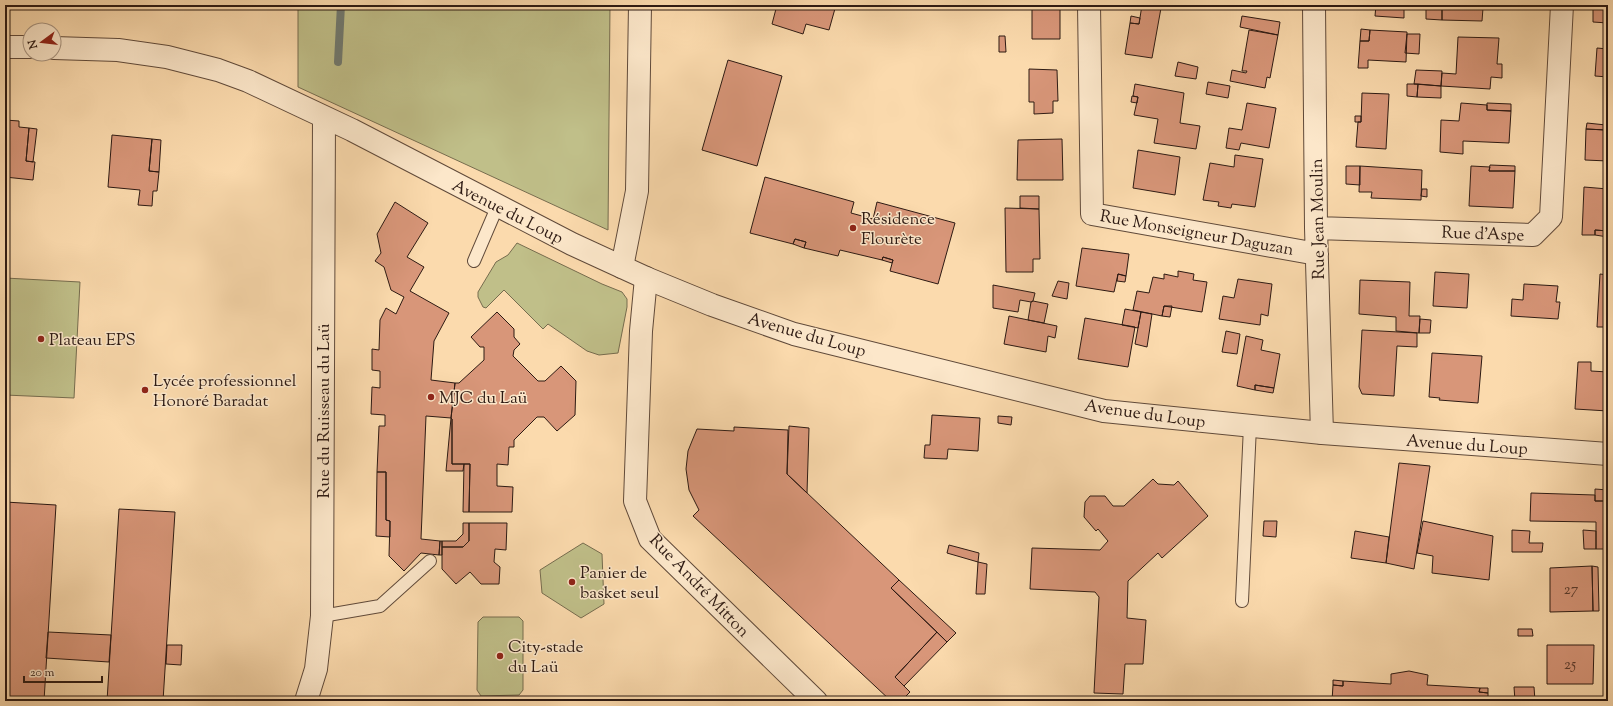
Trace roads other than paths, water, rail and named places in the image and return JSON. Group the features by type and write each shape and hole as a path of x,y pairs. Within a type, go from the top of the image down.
{"street":[{"path":"622,267 637,191 640,5"},
{"name":"Rue Monseigneur Daguzan","path":"1089,5 1092,214 1317,254"},
{"name":"Rue Jean Moulin","path":"1314,5 1316,228 1322,433"},
{"name":"Rue d'Aspe","path":"1316,228 1533,235 1551,217 1562,5"},
{"path":"5,47 22,47"},
{"name":"Avenue du Loup","path":"62,48 125,51 167,57 218,70 248,81 359,134 572,244 646,278 712,305 794,334 1096,409 1322,433 1608,454"},
{"name":"Rue du Ruisseau du Laü","path":"306,701 316,669 322,616 324,118"},
{"name":"Rue André Mitton","path":"646,278 641,331 635,500 650,539 816,701"}],"lane":[{"path":"474,261 498,205"},
{"path":"1242,601 1250,426"},
{"path":"322,616 380,606 430,561"}],"waterway":[{"path":"338,62 341,5"}],"place":[{"name":"Résidence Flourète","path":"853,228"},
{"name":"Plateau EPS","path":"41,339"},
{"name":"Lycée professionnel Honoré Baradat","path":"145,390"},
{"name":"MJC du Laü","path":"431,397"},
{"name":"Panier de basket seul","path":"572,582"},
{"name":"City-stade du Laü","path":"500,656"}]}
